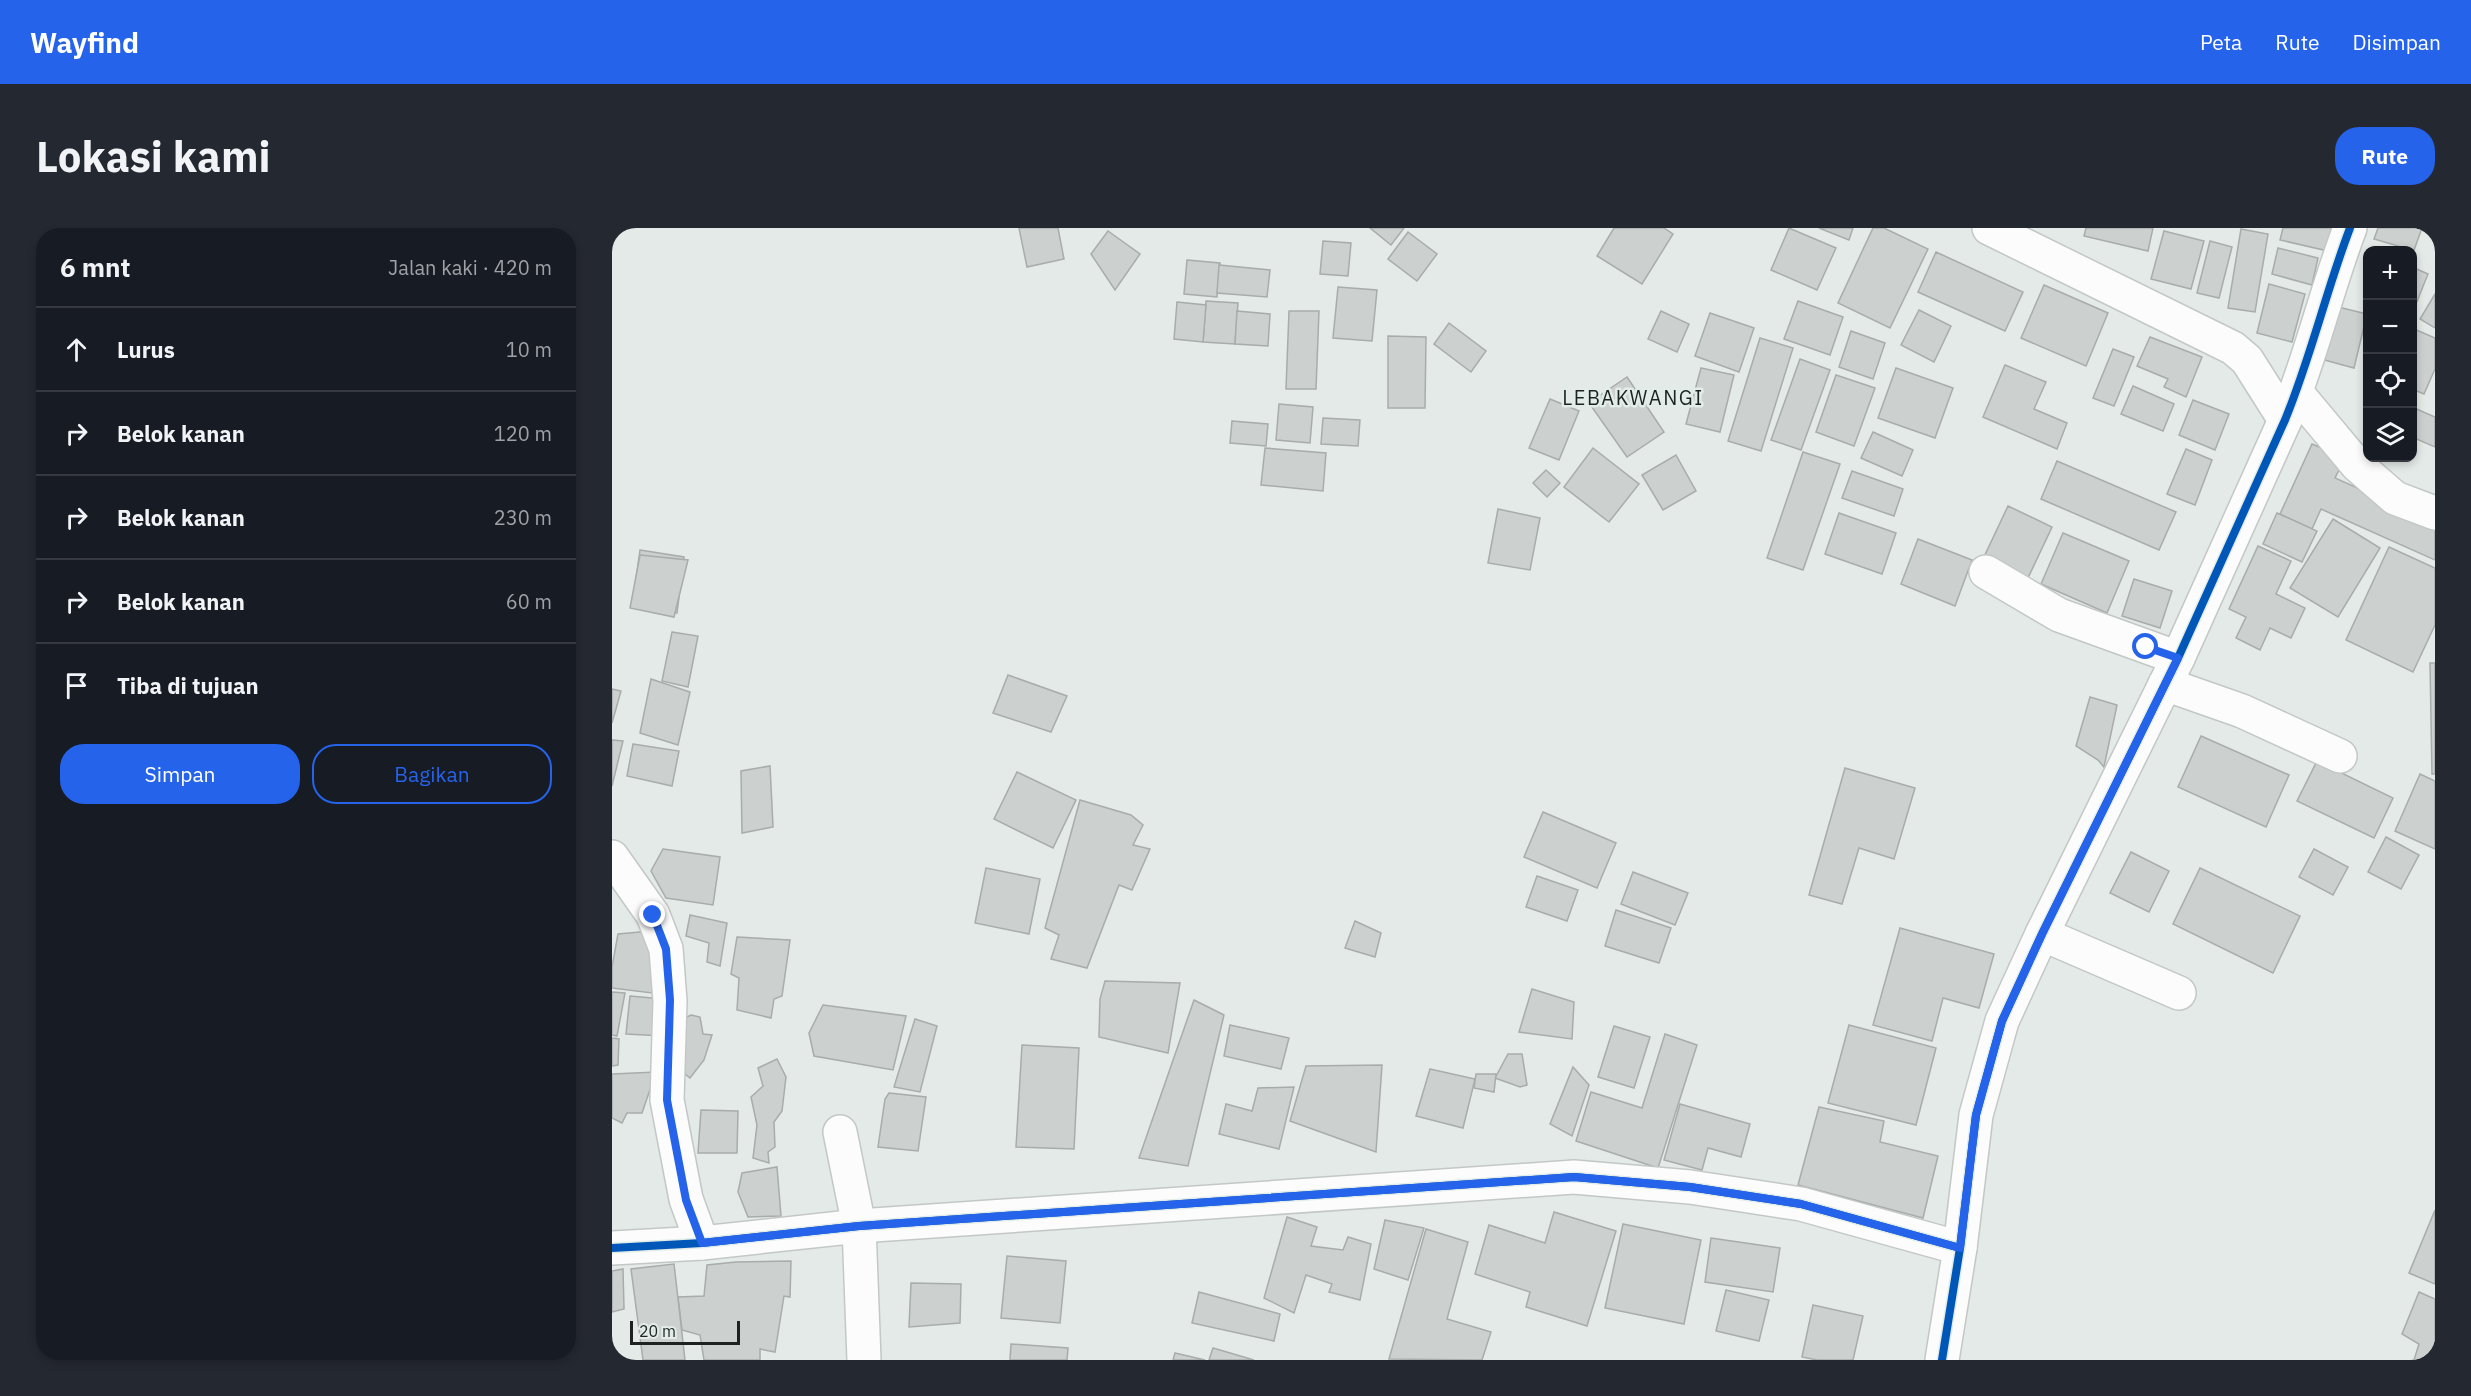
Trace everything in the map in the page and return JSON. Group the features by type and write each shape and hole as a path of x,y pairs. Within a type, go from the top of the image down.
{"street":[{"path":"1989,228 2233,348 2291,406 2395,498 2435,513"},
{"path":"1942,1360 1960,1248 1976,1115 2002,1021 2042,934 2171,671 2291,406 2333,272 2350,228"},
{"path":"1986,572 2059,615 2171,671 2242,711 2340,756"},
{"path":"612,857 653,915 666,949 670,1000 667,1100 686,1200 702,1243"},
{"path":"2042,934 2179,993"},
{"path":"840,1132 859,1226 864,1360"},
{"path":"612,1248 702,1243 859,1226 1574,1177 1690,1187 1801,1204 1960,1248"}],"building":[{"path":"1019,228 1058,228 1064,259 1027,267"},
{"path":"1370,228 1404,228 1391,245"},
{"path":"1614,228 1664,228 1673,234 1642,284 1597,256"},
{"path":"1789,228 1836,248 1817,290 1771,270"},
{"path":"1819,228 1853,228 1849,240"},
{"path":"1873,228 1884,228 1928,249 1890,328 1838,303"},
{"path":"2086,228 2153,228 2148,251 2084,236"},
{"path":"2283,228 2333,228 2328,251 2280,240"},
{"path":"2378,228 2422,228 2416,246 2398,246 2374,239"},
{"path":"2241,229 2268,234 2255,312 2228,308"},
{"path":"1108,231 1140,254 1115,290 1091,254"},
{"path":"2164,231 2204,241 2191,289 2151,279"},
{"path":"1408,232 1437,254 1417,281 1388,259"},
{"path":"1323,241 1351,243 1348,276 1320,274"},
{"path":"2210,241 2232,247 2219,298 2197,293"},
{"path":"2278,248 2318,258 2312,285 2272,274"},
{"path":"1936,252 2023,292 2005,331 1918,292"},
{"path":"1187,260 1220,263 1217,297 1184,294"},
{"path":"1219,265 1270,270 1267,297 1217,293"},
{"path":"2417,269 2428,274 2417,302"},
{"path":"2269,284 2305,294 2292,342 2257,333"},
{"path":"2044,285 2108,313 2086,366 2021,338"},
{"path":"1338,287 1377,290 1372,341 1333,338"},
{"path":"2435,294 2435,328 2420,319"},
{"path":"1206,301 1238,303 1235,344 1203,342"},
{"path":"1798,301 1843,317 1830,355 1784,339"},
{"path":"1177,302 1206,305 1203,342 1174,339"},
{"path":"2330,305 2363,313 2363,331 2354,368 2317,358"},
{"path":"1919,310 1951,326 1934,362 1901,345"},
{"path":"1237,311 1270,314 1268,346 1235,344"},
{"path":"1289,311 1319,311 1316,389 1286,389"},
{"path":"1661,311 1689,324 1677,352 1648,339"},
{"path":"1710,313 1754,328 1739,372 1695,356"},
{"path":"1449,323 1486,351 1471,372 1434,344"},
{"path":"2417,330 2435,338 2435,369 2424,394 2417,391"},
{"path":"1851,331 1885,343 1873,379 1839,367"},
{"path":"1388,336 1426,337 1425,408 1388,408"},
{"path":"2150,337 2202,357 2186,397 2164,387 2168,379 2137,366"},
{"path":"1760,338 1793,348 1761,451 1728,441"},
{"path":"2113,349 2134,357 2114,406 2093,398"},
{"path":"1800,359 1830,370 1801,450 1771,440"},
{"path":"2005,365 2046,382 2034,409 2067,423 2057,449 1983,417"},
{"path":"1701,368 1734,375 1720,432 1686,424"},
{"path":"1896,368 1953,388 1935,438 1878,418"},
{"path":"1836,375 1875,388 1854,446 1816,432"},
{"path":"1627,377 1664,432 1627,457 1589,403"},
{"path":"2133,386 2174,404 2163,431 2121,414"},
{"path":"1550,399 1579,411 1559,460 1529,448"},
{"path":"2193,400 2229,414 2215,450 2179,435"},
{"path":"1279,404 1313,407 1310,443 1276,440"},
{"path":"2417,409 2435,417 2435,447 2417,439"},
{"path":"1323,418 1360,420 1358,446 1321,444"},
{"path":"1232,421 1268,424 1266,446 1230,443"},
{"path":"1873,432 1913,450 1902,476 1861,458"},
{"path":"2312,444 2345,458 2335,478 2435,523 2435,560 2321,509 2312,529 2280,514"},
{"path":"1265,448 1326,453 1323,491 1261,485"},
{"path":"1593,448 1639,484 1609,522 1564,487"},
{"path":"2186,449 2212,460 2195,505 2167,494"},
{"path":"1803,452 1840,464 1803,570 1767,558"},
{"path":"1676,455 1696,491 1663,510 1642,475"},
{"path":"2057,461 2176,512 2159,550 2041,499"},
{"path":"1546,470 1560,483 1547,497 1533,483"},
{"path":"1852,471 1903,489 1894,516 1842,498"},
{"path":"2008,506 2052,527 2027,580 1983,559"},
{"path":"1498,509 1540,518 1530,570 1488,563"},
{"path":"1839,513 1896,533 1882,574 1825,554"},
{"path":"2277,513 2317,531 2302,562 2263,544"},
{"path":"2333,519 2380,548 2338,617 2290,588"},
{"path":"2063,533 2129,561 2107,613 2041,584"},
{"path":"1918,539 1972,560 1955,606 1901,584"},
{"path":"2258,546 2291,561 2276,594 2305,608 2291,638 2270,628 2260,650 2236,638 2246,617 2229,609"},
{"path":"2389,547 2435,568 2435,625 2413,672 2346,640"},
{"path":"640,550 684,557 677,613 632,607"},
{"path":"640,555 688,560 674,617 630,608"},
{"path":"2134,579 2172,591 2160,628 2122,616"},
{"path":"672,632 698,636 688,687 662,681"},
{"path":"2430,663 2435,663 2435,774 2432,774"},
{"path":"1008,675 1067,696 1051,732 993,713"},
{"path":"651,679 690,692 678,745 640,733"},
{"path":"612,689 621,691 612,723"},
{"path":"2090,697 2117,705 2104,767 2098,760 2076,746"},
{"path":"2201,736 2289,775 2266,827 2178,787"},
{"path":"612,740 623,741 612,786"},
{"path":"633,744 679,751 672,786 627,776"},
{"path":"2317,761 2393,798 2374,838 2297,801"},
{"path":"770,766 773,827 742,833 741,771"},
{"path":"1845,768 1915,788 1894,859 1859,848 1842,904 1809,895"},
{"path":"1017,772 1076,800 1053,848 994,819"},
{"path":"2420,774 2435,781 2435,849 2395,831"},
{"path":"1080,800 1131,815 1143,825 1133,845 1150,849 1132,890 1119,885 1087,968 1051,959 1059,935 1045,928"},
{"path":"1543,812 1616,843 1597,888 1524,857"},
{"path":"2386,837 2419,855 2401,889 2368,872"},
{"path":"663,849 720,857 713,905 666,898 651,871"},
{"path":"2314,849 2348,867 2333,895 2299,877"},
{"path":"2131,852 2169,871 2149,912 2110,893"},
{"path":"986,868 1040,879 1029,934 975,923"},
{"path":"2200,868 2300,916 2273,973 2173,924"},
{"path":"1633,872 1688,893 1675,925 1621,904"},
{"path":"1537,876 1578,890 1567,921 1526,907"},
{"path":"1616,910 1671,928 1659,963 1605,946"},
{"path":"690,915 727,923 720,966 707,962 709,943 686,936"},
{"path":"1355,921 1381,933 1375,957 1345,948"},
{"path":"1900,928 1994,954 1979,1008 1943,998 1932,1041 1873,1025"},
{"path":"651,931 663,976 652,976 652,993 612,988 612,967 618,934"},
{"path":"737,937 790,940 782,996 774,999 771,1018 737,1010 739,978 731,974"},
{"path":"1105,981 1180,983 1168,1053 1099,1037 1100,999"},
{"path":"1532,989 1574,1002 1572,1039 1519,1032"},
{"path":"612,992 625,993 617,1036 612,1035"},
{"path":"630,996 663,999 663,1036 626,1034"},
{"path":"1194,1000 1224,1015 1188,1166 1139,1158"},
{"path":"823,1005 906,1016 893,1070 814,1056 809,1033"},
{"path":"691,1015 700,1017 703,1034 712,1035 704,1060 690,1078 675,1066 683,1019"},
{"path":"915,1019 937,1026 920,1092 894,1087"},
{"path":"1230,1025 1289,1038 1281,1069 1224,1056"},
{"path":"1849,1025 1936,1048 1916,1125 1828,1103"},
{"path":"1614,1026 1650,1037 1634,1088 1598,1077"},
{"path":"1665,1034 1697,1045 1658,1168 1576,1141 1591,1092 1642,1108"},
{"path":"612,1038 619,1039 618,1065 612,1066"},
{"path":"1022,1045 1079,1048 1074,1149 1016,1147"},
{"path":"1508,1054 1522,1054 1527,1085 1520,1087 1495,1078"},
{"path":"777,1059 786,1077 782,1111 774,1122 775,1147 768,1152 769,1163 753,1158 757,1125 751,1097 763,1086 758,1068"},
{"path":"1382,1065 1376,1152 1290,1121 1306,1066"},
{"path":"1573,1067 1589,1085 1572,1136 1550,1124"},
{"path":"1430,1069 1475,1079 1463,1128 1416,1116"},
{"path":"656,1072 642,1113 627,1113 622,1123 612,1118 612,1074"},
{"path":"1476,1074 1496,1074 1494,1092 1474,1088"},
{"path":"1294,1087 1279,1149 1219,1134 1226,1104 1252,1111 1258,1088"},
{"path":"889,1093 926,1097 918,1151 878,1147 885,1099"},
{"path":"1680,1104 1750,1124 1741,1157 1708,1148 1702,1170 1664,1160"},
{"path":"1819,1107 1884,1121 1880,1142 1938,1156 1923,1218 1798,1185"},
{"path":"701,1110 738,1111 737,1153 698,1153"},
{"path":"777,1167 781,1216 748,1217 738,1192 742,1173"},
{"path":"2435,1210 2435,1284 2409,1273"},
{"path":"1554,1212 1616,1231 1587,1326 1526,1307 1530,1292 1475,1274 1489,1225 1545,1243"},
{"path":"1287,1217 1317,1227 1311,1246 1343,1250 1348,1237 1371,1244 1360,1300 1329,1292 1332,1284 1306,1275 1294,1313 1264,1298"},
{"path":"1385,1220 1424,1228 1408,1280 1374,1269"},
{"path":"1623,1224 1701,1240 1684,1324 1605,1308"},
{"path":"1426,1229 1468,1242 1447,1319 1491,1332 1482,1360 1389,1359"},
{"path":"1711,1238 1780,1248 1773,1292 1705,1282"},
{"path":"1007,1256 1066,1261 1060,1323 1001,1318"},
{"path":"791,1261 790,1297 784,1296 775,1352 760,1349 760,1360 704,1360 700,1335 682,1330 678,1297 704,1296 707,1265"},
{"path":"674,1264 685,1360 643,1360 631,1269"},
{"path":"623,1269 624,1309 612,1312 612,1271"},
{"path":"911,1283 961,1284 960,1323 909,1327"},
{"path":"1726,1290 1769,1300 1759,1341 1716,1331"},
{"path":"1199,1292 1280,1314 1274,1341 1192,1323"},
{"path":"2419,1292 2435,1299 2435,1360 2414,1360 2419,1344 2402,1334"},
{"path":"1813,1305 1863,1316 1853,1360 1817,1360 1802,1357"},
{"path":"1011,1344 1068,1348 1067,1360 1010,1360"},
{"path":"1213,1348 1254,1360 1209,1360"},
{"path":"1175,1353 1205,1360 1173,1360"}],"cycle path":[{"path":"1942,1360 1960,1248 1976,1115 2002,1021 2042,934 2178,658 2285,420 2350,228"},
{"path":"612,1248 702,1243 859,1226 1574,1177 1690,1187 1801,1204 1960,1248"}],"district":[{"name":"LEBAKWANGI","path":"1633,398"}],"route":[{"path":"653,915 666,949 670,1000 667,1100 686,1200 702,1243 859,1226 1574,1177 1690,1187 1801,1204 1960,1248 1976,1115 2002,1021 2042,934 2178,658 2146,647"}]}
